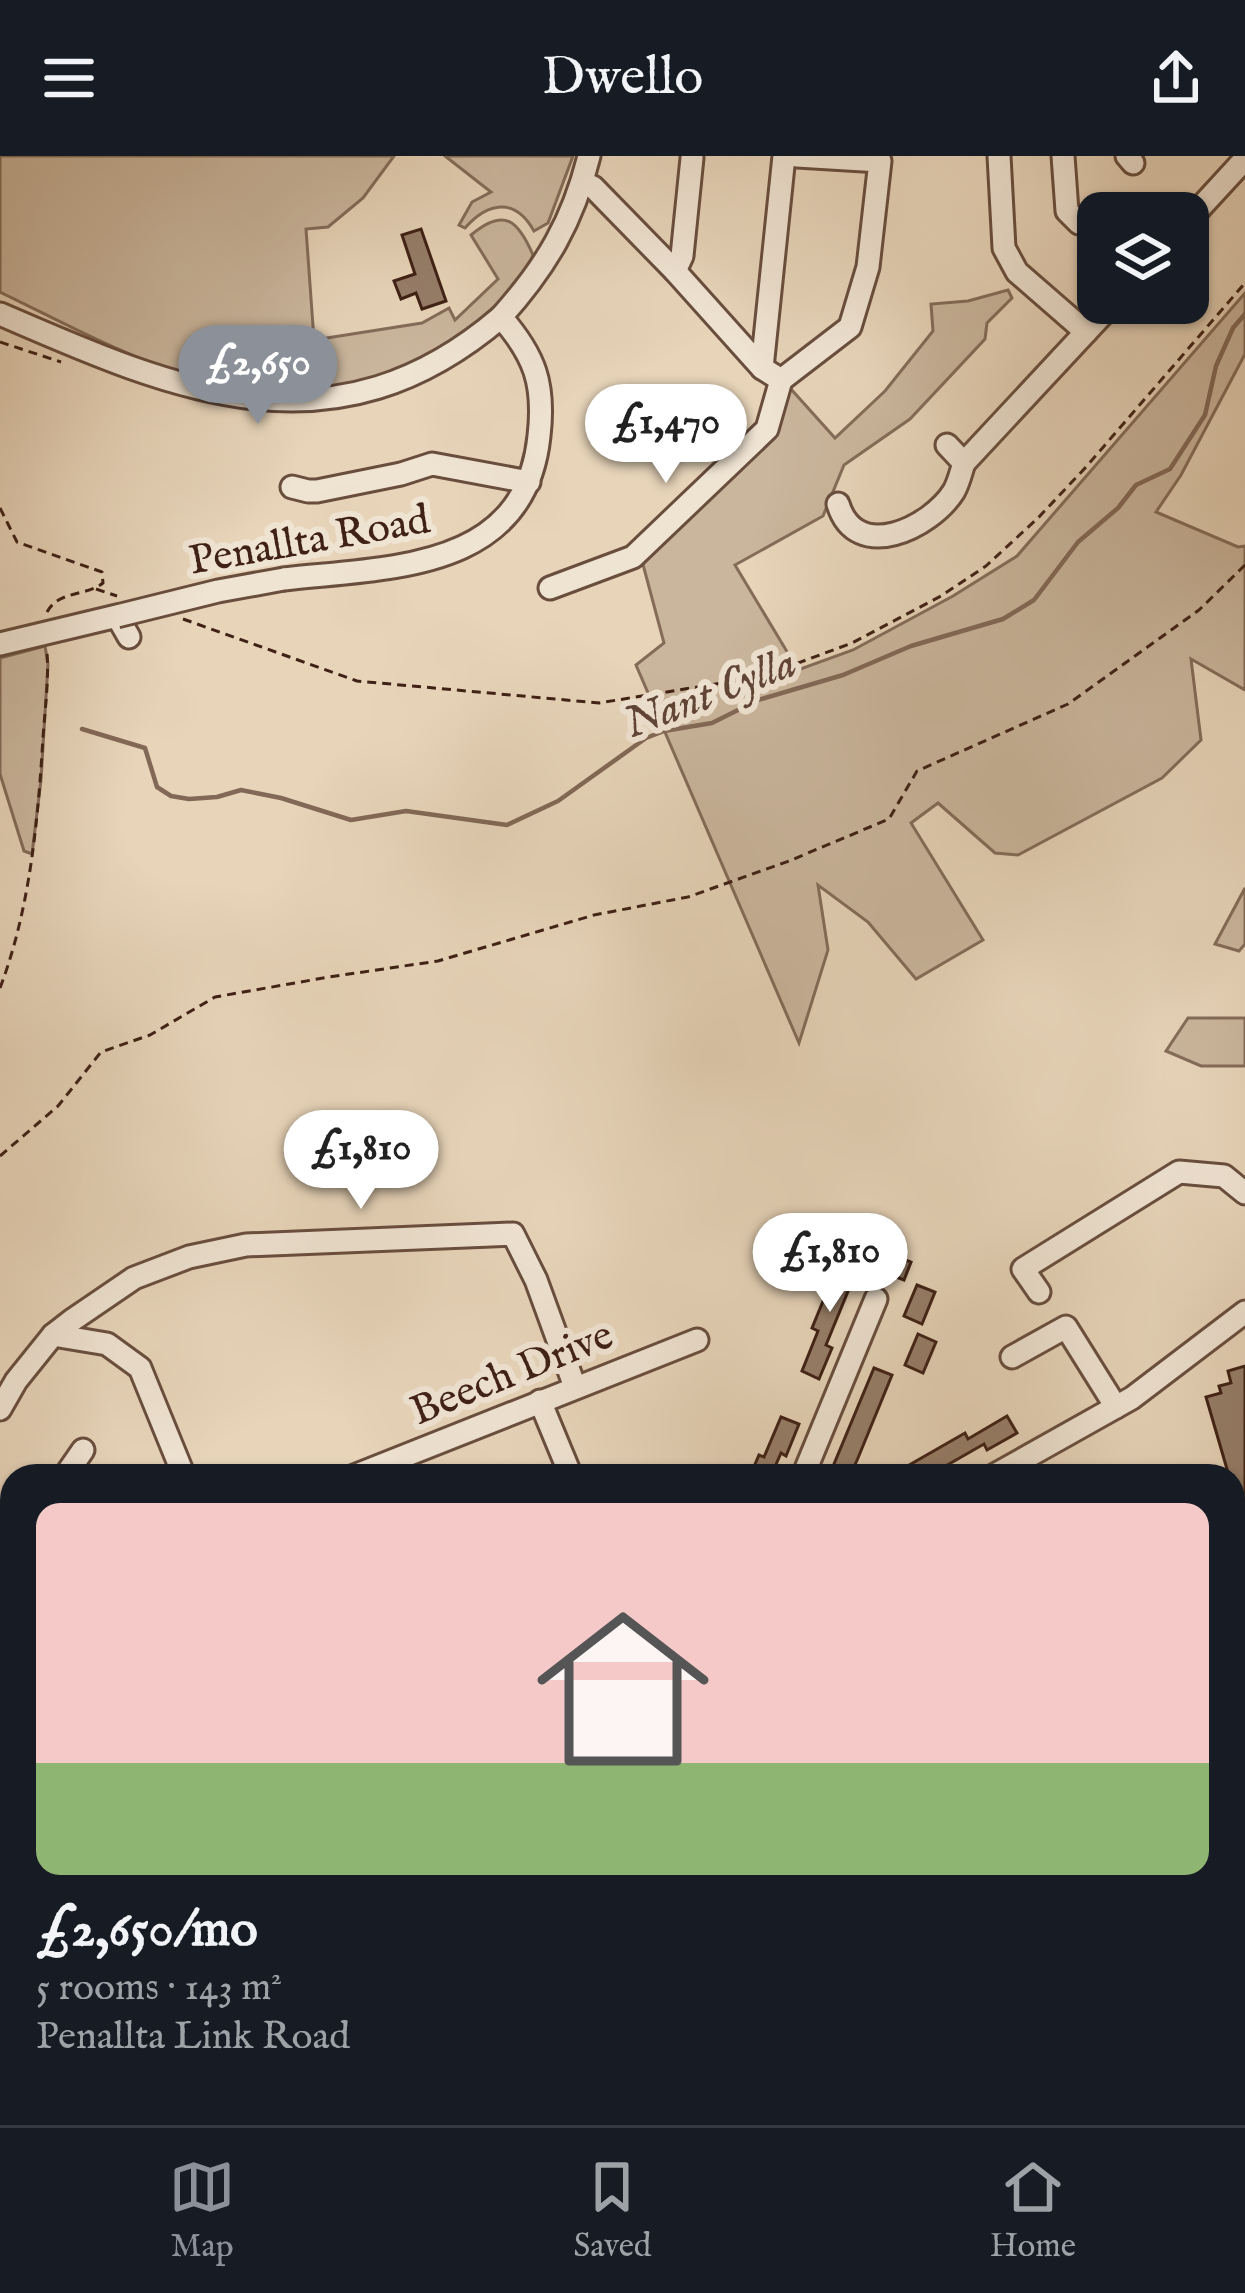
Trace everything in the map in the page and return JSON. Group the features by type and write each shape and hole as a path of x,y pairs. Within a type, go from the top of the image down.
{"street":[{"path":"0,314 110,362 231,396 329,398 377,389 439,364 501,317 549,257 567,222 589,156"},
{"path":"550,588 633,557 767,429 784,156"},
{"path":"771,374 850,327 868,267 880,160 797,156"},
{"path":"999,156 1004,248 1017,272 1086,332"},
{"path":"1064,156 1067,211 1077,221"},
{"path":"675,271 682,256 692,158"},
{"path":"1209,198 1245,159"},
{"path":"582,182 593,187 771,374"},
{"name":"Penallta Road","path":"0,644 45,633 116,605 439,559 466,548 503,522 516,506 529,482 540,435 542,405 533,360 501,317"},
{"path":"838,505 842,520 870,537 891,535 919,521 945,502 955,490 964,463 1093,324"},
{"path":"947,445 964,463"},
{"path":"292,487 317,490 432,464 529,482"},
{"path":"116,605 129,637"},
{"path":"1039,1292 1023,1269 1179,1172 1224,1176 1245,1192"},
{"path":"0,1408 52,1335 134,1278 189,1257 246,1245 512,1234 536,1280 575,1387"},
{"path":"808,1464 876,1299"},
{"path":"1014,1464 1132,1399 1240,1324"},
{"path":"1012,1357 1065,1326 1116,1407"},
{"path":"863,1330 887,1338"},
{"path":"52,1335 106,1344 140,1368 179,1464"},
{"name":"Beech Drive","path":"388,1464 698,1340"},
{"path":"540,1401 566,1464"},
{"path":"73,1464 83,1450"}],"path":[{"path":"174,615 357,681 599,703 782,669 852,643 986,566 1086,467 1245,283"},
{"path":"0,508 17,542 102,572 103,583 49,606 44,622 48,664 32,859 0,988"},
{"path":"0,1156 58,1106 101,1052 150,1036 215,998 438,961 594,915 688,897 889,819 917,771 1068,704 1198,610 1245,565"},
{"path":"96,589 116,605"}],"shaded area":[{"path":"0,156 394,156 363,198 328,227 306,229 314,340 422,323 449,308 455,320 498,279 471,235 492,221 509,221 522,233 533,255 498,303 420,361 362,382 331,387 237,386 154,364 0,292"},
{"path":"445,156 573,156 548,223 534,231 518,213 501,207 483,213 465,228 459,225 472,202 491,192"},
{"path":"1008,290 1012,298 987,323 985,339 910,419 844,465 823,516 735,565 798,670 853,650 1017,556 1245,293 1245,354 1181,475 1156,512 1245,546 1245,690 1191,659 1201,740 1162,778 1018,855 995,853 938,803 911,823 983,940 916,979 868,922 818,885 828,950 799,1043 636,665 664,643 641,557 775,435 790,388 835,438 885,391 933,331 931,304 968,301"},
{"path":"45,646 41,780 32,854 24,851 0,774 0,658"},
{"path":"1245,888 1245,944 1239,951 1215,944"},
{"path":"1188,1018 1245,1018 1245,1066 1201,1066 1166,1051"}],"building":[{"path":"421,229 446,301 422,309 416,293 401,299 394,281 415,274 402,235"},
{"path":"880,1250 911,1262 904,1280 873,1268"},
{"path":"842,1255 860,1262 826,1345 832,1348 819,1379 802,1371 818,1331 812,1328"},
{"path":"917,1285 935,1292 922,1324 904,1316"},
{"path":"918,1334 936,1342 923,1373 905,1365"},
{"path":"1245,1366 1245,1464 1226,1464 1206,1397 1221,1393 1219,1386 1231,1383 1228,1371"},
{"path":"874,1368 892,1375 855,1464 834,1464"},
{"path":"1007,1416 1017,1433 987,1450 984,1444 949,1464 911,1464 965,1433 968,1439"},
{"path":"781,1417 799,1424 786,1456 781,1453 776,1464 755,1464 759,1455 764,1457"}],"waterway":[{"name":"Nant Cylla","path":"82,729 145,748 157,787 171,796 217,797 241,790 351,820 406,811 507,825 558,801 646,738 712,723 758,700 1003,619 1034,600 1078,542 1118,508 1136,485 1170,469 1205,415 1216,366 1233,328 1245,314"}]}
